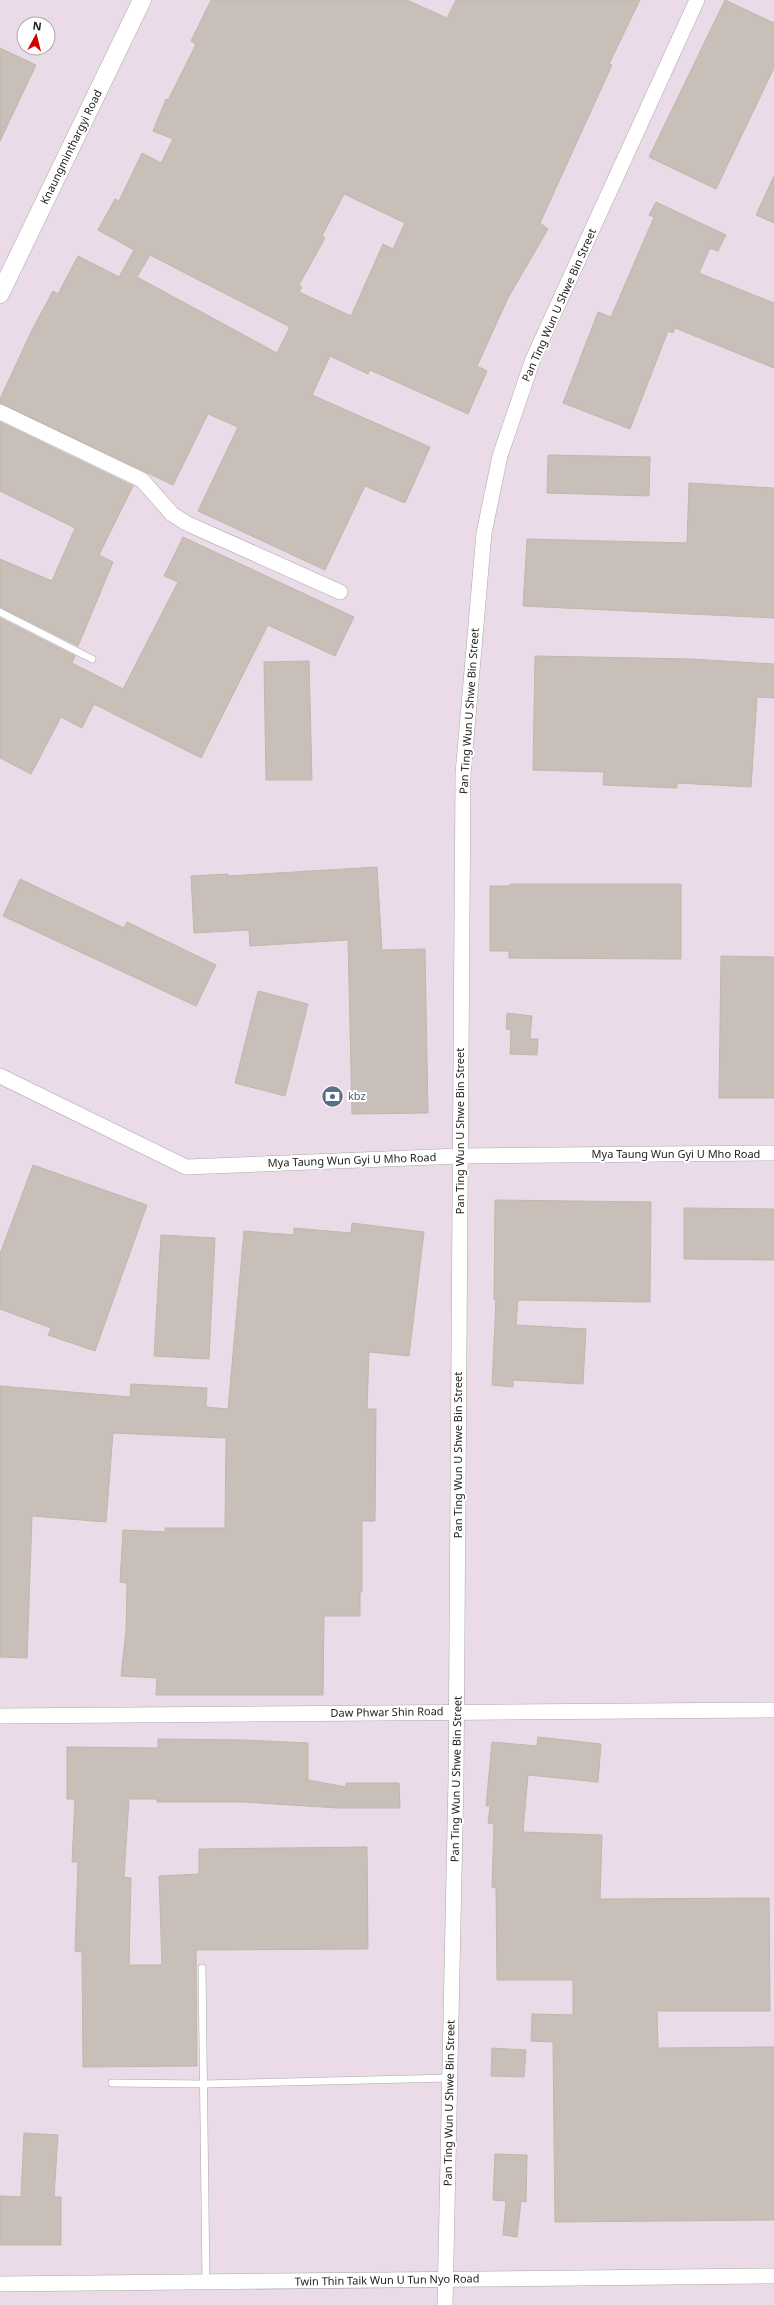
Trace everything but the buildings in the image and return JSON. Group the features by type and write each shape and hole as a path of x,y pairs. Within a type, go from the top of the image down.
{"street":[{"name":"Knaungminthargyi Road","path":"0,294 142,0"},
{"name":"Pan Ting Wun U Shwe Bin Street","path":"445,2305 457,1711 463,774 484,533 500,456 533,359 697,0"},
{"path":"0,412 142,480 172,514 186,523 340,592"},
{"name":"Mya Taung Wun Gyi U Mho Road","path":"0,1076 186,1167 460,1156 774,1153"},
{"name":"Daw Phwar Shin Road","path":"0,1716 457,1711 774,1710"},
{"name":"Twin Thin Taik Wun U Tun Nyo Road","path":"0,2284 774,2276"}],"lane":[{"path":"0,612 92,660"},
{"path":"202,1968 206,2282"},
{"path":"112,2083 204,2084 450,2078"}],"shaded area":[{"path":"0,0 774,0 774,2305 0,2305"}],"place":[{"name":"kbz","path":"332,1096"}]}
